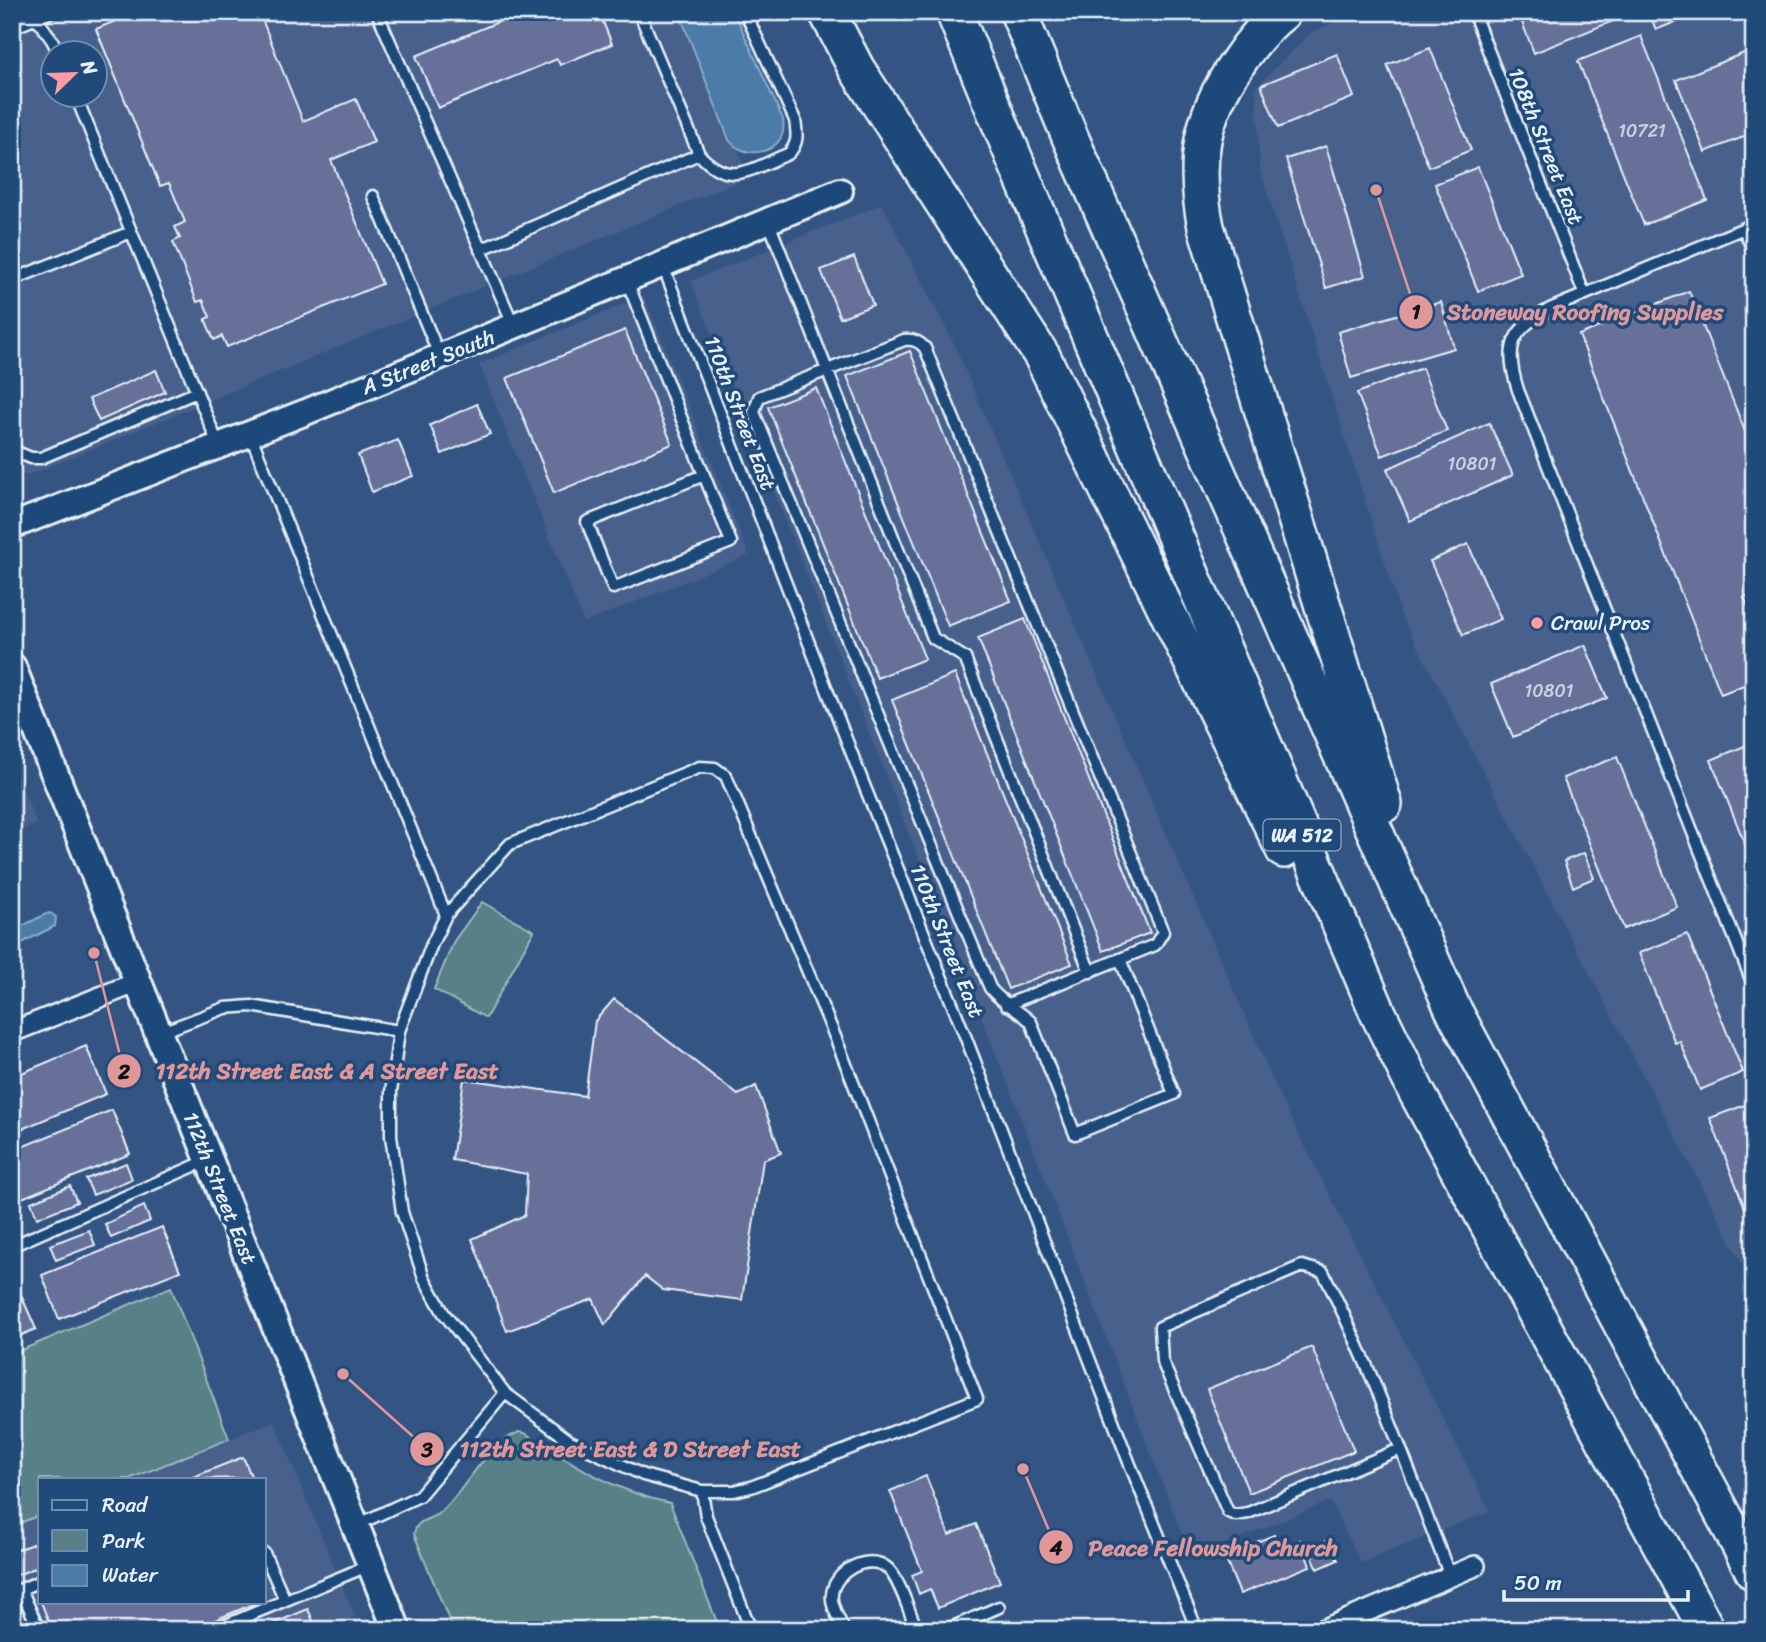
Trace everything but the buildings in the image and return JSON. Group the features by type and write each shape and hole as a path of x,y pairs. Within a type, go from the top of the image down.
{"highway":[{"path":"827,12 856,68 1042,356 1302,886 1416,1091"},
{"name":"WA 512","path":"954,12 1378,1013 1416,1091 1707,1630"},
{"name":"WA 512","path":"1018,12 1070,137 1452,1007 1754,1572"},
{"path":"1283,12 1252,41 1215,100 1200,149 1201,203 1210,240 1390,823 1452,1007"}],"main road":[{"name":"112th Street East","path":"12,667 397,1630"}],"street":[{"name":"A Street South","path":"12,526 440,357 840,191"},
{"path":"12,1032 138,982"},
{"path":"1322,1630 1475,1566"}],"lane":[{"path":"12,28 33,15 51,12"},
{"path":"377,12 514,327"},
{"path":"639,12 699,154 711,167 735,174 789,154 795,148 798,135 795,120 745,12"},
{"name":"108th Street East","path":"1473,12 1584,293"},
{"path":"33,15 50,38"},
{"path":"81,108 219,446"},
{"path":"480,250 699,154"},
{"path":"373,196 440,357"},
{"path":"769,222 933,638 965,658 1090,972"},
{"path":"1754,253 1749,227 1584,293 1537,315 1517,334 1510,350 1513,376 1754,987"},
{"path":"12,280 131,232"},
{"name":"110th Street East","path":"663,266 857,768 1197,1630"},
{"path":"626,281 705,475 731,542 614,588 587,522 705,475"},
{"path":"1006,1005 1156,945 1163,932 925,348 920,342 904,340 759,397 754,412 990,988 1006,1005 1031,1022 1076,1134 1174,1094 1120,960"},
{"path":"12,450 31,458 41,458 197,393"},
{"path":"249,434 446,915"},
{"path":"700,767 715,768 726,776 869,1122 977,1399 751,1487 734,1491 702,1491 643,1475 570,1441 505,1393 443,1312 424,1278 407,1231 396,1178 391,1136 391,1092 398,1031 427,955 446,915 510,844 683,772 700,767"},
{"path":"158,1033 225,1008 251,1006 398,1031"},
{"path":"12,1246 209,1160"},
{"path":"1400,1449 1248,1513 1236,1515 1228,1512 1162,1361 1160,1327 1302,1266 1323,1272 1352,1330 1400,1449 1450,1576"},
{"path":"355,1526 419,1496 505,1393"},
{"path":"702,1491 706,1516 751,1630"},
{"path":"266,1557 285,1600"},
{"path":"844,1630 832,1594 841,1575 865,1562 886,1566 893,1574 916,1630"},
{"path":"214,1630 371,1565"},
{"path":"38,1582 17,1591 39,1630"},
{"path":"946,1630 999,1607"}],"shaded area":[{"path":"12,12 681,12 749,177 27,476 12,469"},
{"path":"1359,12 1754,12 1754,1286 1402,617 1260,170 1256,87 1312,32"},
{"path":"882,204 952,340 1281,1099 1490,1511 1361,1563 1330,1501 1191,1558 1051,1194 691,281"},
{"path":"644,296 749,555 584,623 479,364"},
{"path":"12,764 37,824 12,834"},
{"path":"274,1421 355,1617 325,1630 12,1630 12,1526 38,1516 38,1604 266,1604 266,1478 132,1478"}],"green space":[{"path":"482,902 534,931 486,1018 434,989 454,941"},
{"path":"171,1287 229,1439 132,1478 38,1478 38,1516 12,1526 12,1354"},
{"path":"519,1432 612,1484 670,1503 720,1630 453,1630 414,1534 415,1529 421,1522 442,1511 496,1447"}],"water":[{"path":"679,12 734,12 783,119 783,131 773,147 764,151 745,151 729,140"},
{"path":"50,913 56,917 55,926 12,948 12,931"}],"place":[{"name":"Stoneway Roofing Supplies","path":"1376,190"},
{"name":"Crawl Pros","path":"1537,623"},
{"name":"112th Street East & A Street East","path":"94,953"},
{"name":"112th Street East & D Street East","path":"343,1374"},
{"name":"Peace Fellowship Church","path":"1023,1469"}]}
